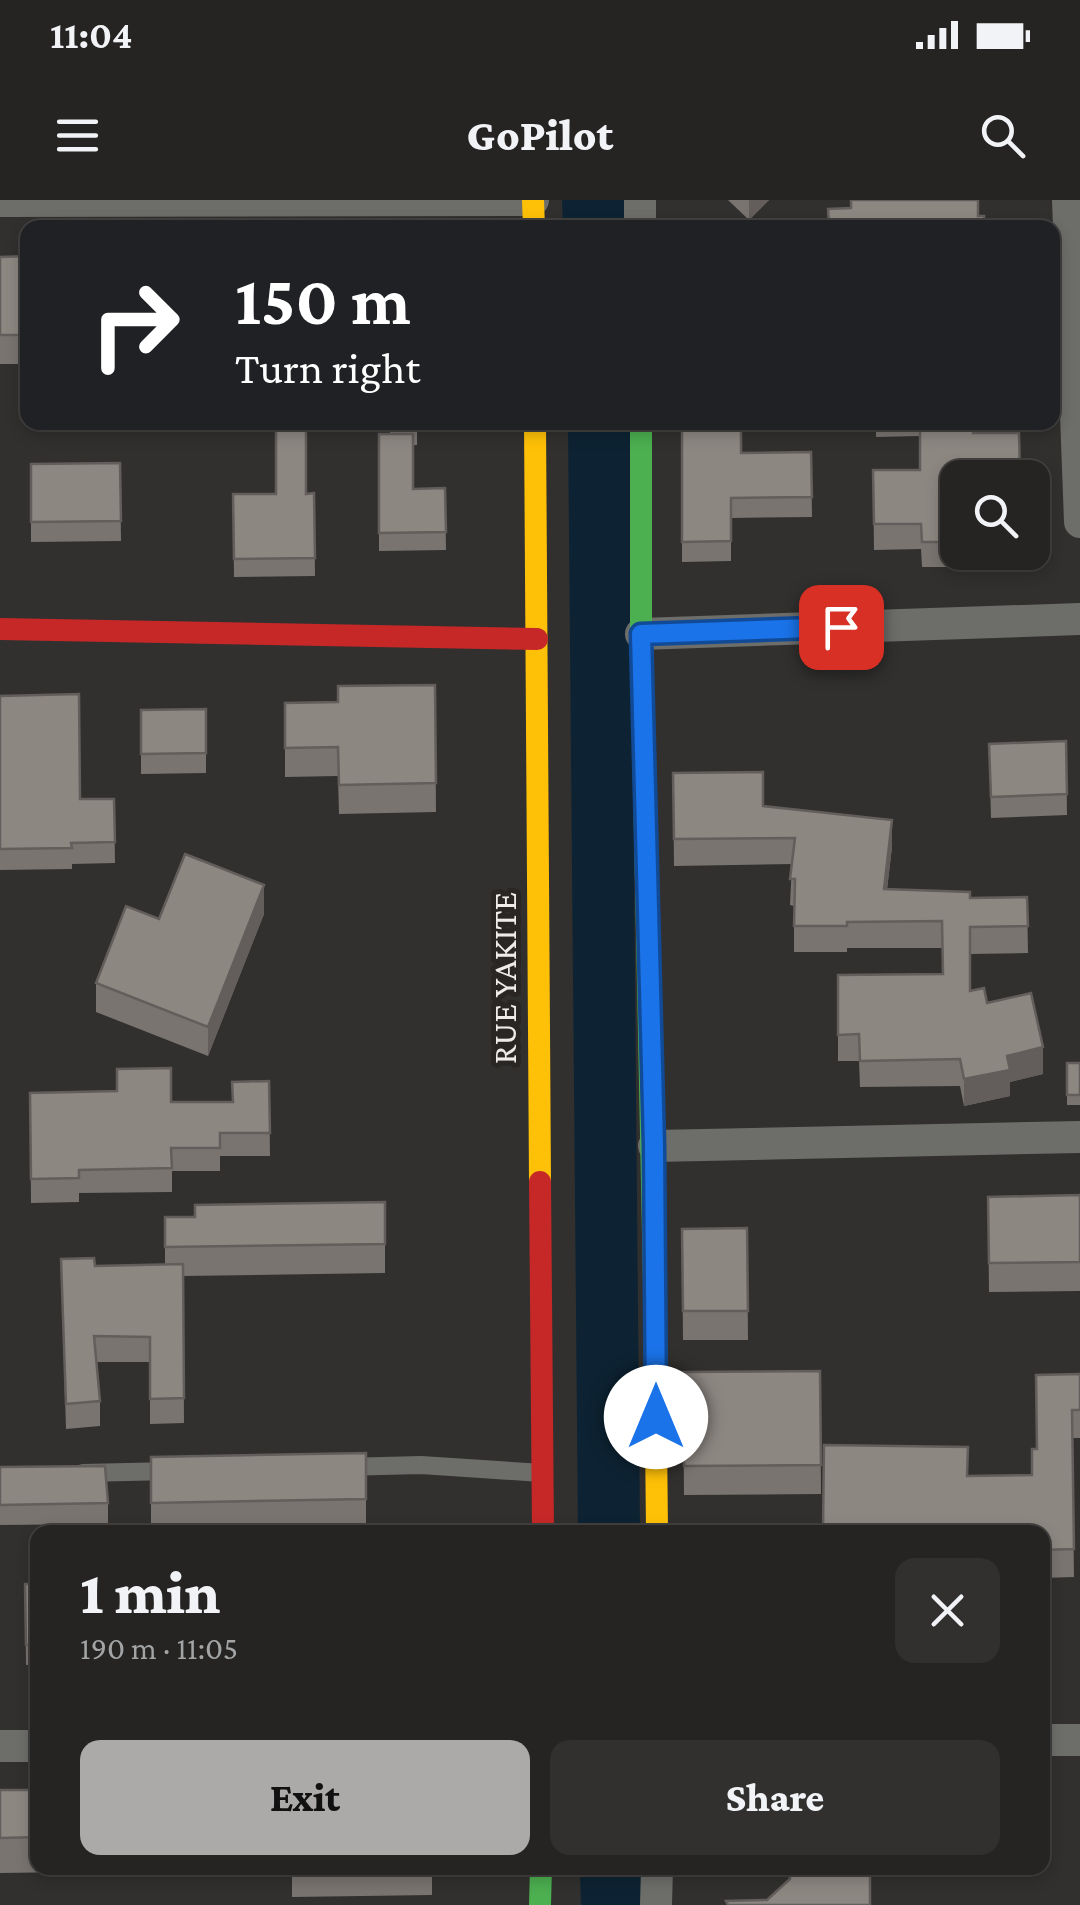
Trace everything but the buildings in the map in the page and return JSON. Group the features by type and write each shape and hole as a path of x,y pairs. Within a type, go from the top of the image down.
{"street":[{"path":"0,201 534,200"},
{"path":"1068,200 1080,522"},
{"name":"RUE YAKITE","path":"535,430 543,1525"},
{"path":"641,430 657,1525"},
{"path":"641,634 1080,619"},
{"path":"2,626 537,639"},
{"path":"654,1146 1080,1138"},
{"path":"1050,1740 1080,1740"},
{"path":"0,1746 30,1746"},
{"path":"540,1905 541,1875"},
{"path":"656,1905 657,1875"}],"lane":[{"path":"323,1468 421,1466 542,1473"},
{"path":"68,1473 186,1470"}],"waterway":[{"path":"593,200 594,220"},
{"path":"599,430 609,1525"},
{"path":"611,1875 612,1905"}],"traffic: fast":[{"path":"641,430 641,634 655,1334"},
{"path":"540,1905 541,1875"}],"traffic: slow":[{"path":"533,200 534,220"},
{"path":"535,430 540,1182"},
{"path":"655,1334 657,1525"}],"traffic: jam":[{"path":"0,629 537,639"},
{"path":"540,1182 543,1525"}],"route":[{"path":"656,1417 654,1146 641,634 841,627"}]}
